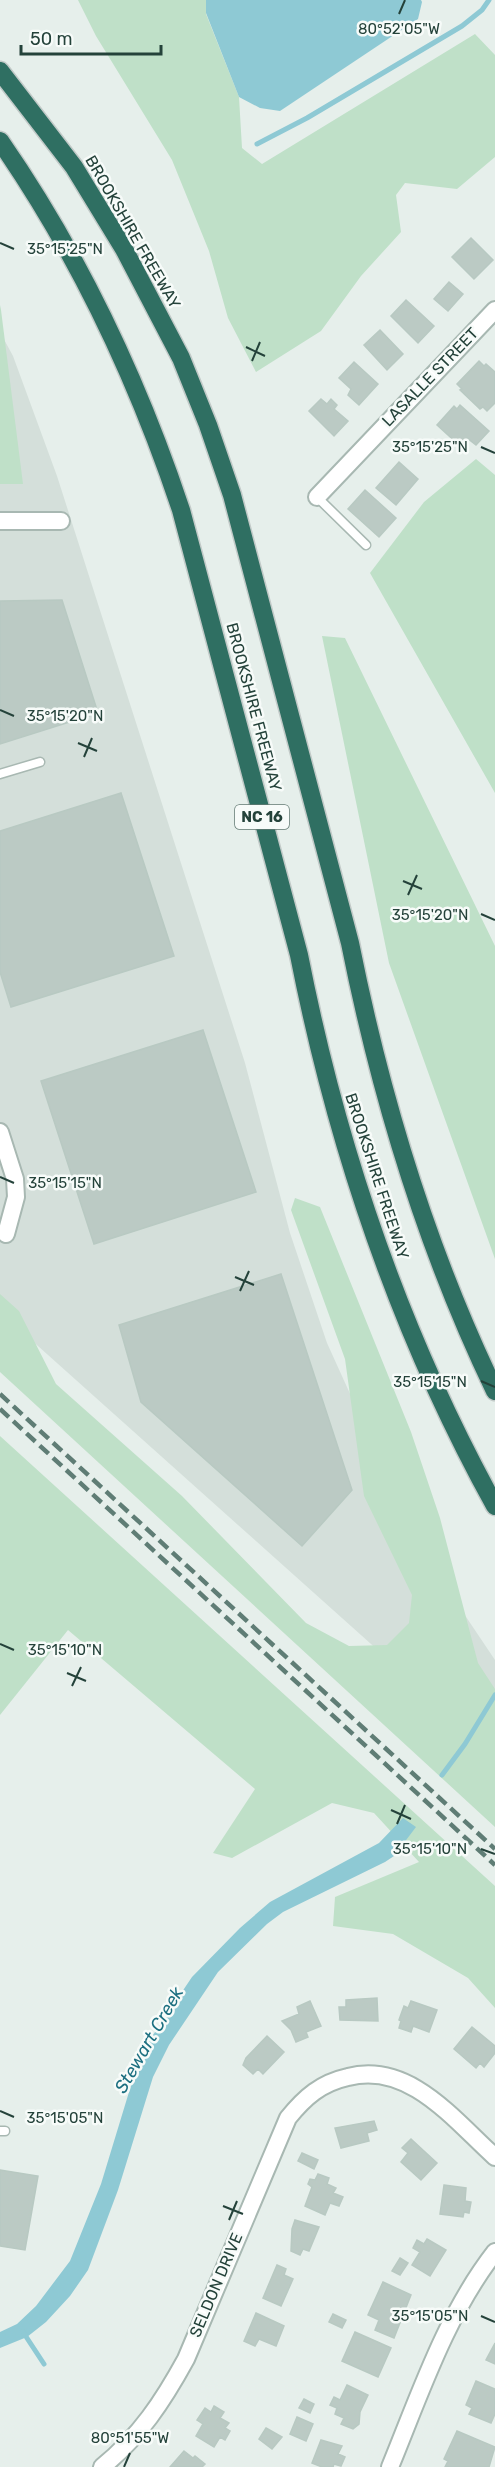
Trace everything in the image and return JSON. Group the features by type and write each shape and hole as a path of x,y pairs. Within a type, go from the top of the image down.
{"highway":[{"name":"BROOKSHIRE FREEWAY","path":"0,71 74,167 124,249 181,358 208,425 240,526 350,943 363,1006 389,1108 412,1187 444,1275 495,1391"},
{"name":"BROOKSHIRE FREEWAY","path":"0,141 59,232 93,293 133,378 159,444 181,510 299,955 311,1017 334,1111 362,1203 395,1294 433,1383 495,1506"}],"street":[{"name":"LASALLE STREET","path":"317,497 495,310"},
{"path":"0,521 61,521"},
{"path":"0,1132 15,1179 15,1197 6,1234"},
{"name":"SELDON DRIVE","path":"102,2467 153,2415 186,2359 288,2118 315,2090 335,2080 357,2074 380,2074 393,2078 427,2095 495,2157"},
{"path":"390,2467 443,2340 466,2295 495,2252"}],"lane":[{"path":"317,497 366,545"},
{"path":"0,774 40,762"}],"shaded area":[{"path":"0,332 13,356 57,476 245,1063 290,1233 327,1343 385,1471 446,1587 495,1660 495,1755 0,1312"}],"green space":[{"path":"78,0 206,0 206,14 239,97 242,148 262,164 475,34 495,55 495,157 457,189 405,183 396,195 401,232 361,276 321,331 256,372 228,318 209,251 172,160 96,36"},
{"path":"0,305 1,310 23,484 0,484"},
{"path":"476,459 495,475 495,793 370,573 424,502"},
{"path":"322,636 345,638 495,946 495,1259 389,963"},
{"path":"295,1198 320,1207 411,1432 440,1518 478,1663 495,1689 495,1827 0,1372 0,1294 19,1311 56,1384 182,1496 306,1623 349,1646 387,1645 409,1623 412,1595 364,1496 345,1359 291,1210"},
{"path":"0,1436 495,1886 495,2008 468,1978 393,1934 333,1926 335,1897 419,1862 374,1813 332,1803 232,1858 213,1853 255,1789 68,1630 0,1715"}],"water":[{"path":"206,0 421,0 422,2 418,19 280,111 260,108 239,97 206,13"},
{"path":"403,1818 416,1827 394,1856 283,1912 267,1924 218,1972 169,2045 153,2077 118,2190 88,2270 70,2296 46,2322 27,2337 0,2348 0,2332 17,2324 36,2306 70,2261 101,2184 136,2069 151,2038 192,1977 240,1928 270,1902 379,1843"}],"building":[{"path":"471,238 493,260 474,279 452,257"},
{"path":"449,282 463,294 448,311 434,299"},
{"path":"406,300 434,326 418,343 391,316"},
{"path":"380,330 403,354 387,370 364,345"},
{"path":"479,361 495,372 495,403 487,411 483,407 480,409 460,390 462,389 457,384"},
{"path":"354,362 378,384 359,405 348,395 351,389 339,378"},
{"path":"321,399 327,404 331,399 337,405 334,409 348,421 334,436 309,411"},
{"path":"460,405 489,431 476,445 467,438 460,446 437,425 454,406 457,409"},
{"path":"399,462 418,479 396,505 376,488"},
{"path":"365,490 396,518 379,537 348,509"},
{"path":"62,600 98,713 0,744 0,601"},
{"path":"121,793 174,956 11,1007 0,972 0,831"},
{"path":"203,1030 256,1192 94,1244 41,1081"},
{"path":"281,1274 352,1490 302,1546 141,1402 119,1325"},
{"path":"377,1998 378,2021 340,2020 339,2007 346,2007 346,2000"},
{"path":"310,2001 321,2026 306,2032 308,2037 296,2042 291,2030 282,2021 299,2014 297,2007"},
{"path":"411,2001 437,2010 429,2032 413,2026 411,2032 399,2028 404,2006 408,2008"},
{"path":"472,2027 495,2046 495,2053 484,2067 480,2063 476,2068 454,2049"},
{"path":"267,2036 284,2052 263,2074 258,2069 253,2074 243,2065 246,2058"},
{"path":"374,2121 377,2130 367,2133 369,2141 341,2148 335,2128"},
{"path":"411,2139 437,2163 421,2180 401,2162 408,2153 402,2148"},
{"path":"302,2153 318,2160 314,2169 298,2161"},
{"path":"0,2170 38,2176 25,2250 0,2246"},
{"path":"318,2174 329,2178 327,2184 336,2188 333,2193 343,2197 339,2206 330,2203 325,2215 305,2206 312,2187 308,2184 310,2179 315,2180"},
{"path":"444,2185 466,2188 465,2201 471,2202 469,2213 464,2212 463,2217 440,2214"},
{"path":"295,2220 319,2227 309,2251 303,2249 300,2255 291,2251 292,2229"},
{"path":"427,2239 446,2250 430,2276 412,2265 420,2252 413,2248 417,2240 424,2244"},
{"path":"400,2258 408,2263 400,2275 392,2271"},
{"path":"277,2265 286,2269 284,2275 293,2279 281,2306 263,2298"},
{"path":"383,2282 411,2295 394,2338 375,2330 379,2320 368,2315"},
{"path":"256,2313 284,2326 276,2346 259,2339 255,2346 244,2341"},
{"path":"333,2314 346,2320 342,2328 329,2322"},
{"path":"355,2332 391,2348 378,2377 342,2361"},
{"path":"495,2343 495,2364 486,2360"},
{"path":"476,2381 495,2389 495,2414 491,2423 469,2414 472,2408 466,2405"},
{"path":"347,2385 368,2395 360,2412 359,2424 353,2429 341,2424 344,2418 335,2414 337,2408 330,2405 334,2397 340,2400"},
{"path":"304,2399 314,2404 310,2413 299,2408"},
{"path":"214,2406 224,2412 220,2418 229,2423 225,2428 230,2431 225,2440 220,2437 214,2447 196,2436 203,2424 197,2420 205,2408 211,2412"},
{"path":"297,2417 313,2424 306,2441 290,2434"},
{"path":"266,2428 282,2437 272,2449 259,2439"},
{"path":"457,2431 495,2447 489,2467 445,2467 448,2461 444,2459"},
{"path":"321,2440 342,2446 338,2454 345,2457 341,2466 334,2464 333,2467 322,2467 312,2463"},
{"path":"184,2451 205,2464 202,2467 170,2467"}],"waterway":[{"path":"257,144 307,118 462,26 482,10 489,0"},
{"name":"Stewart Creek","path":"442,1775 465,1744 495,1695"},
{"path":"23,2332 44,2364"}],"railway":[{"path":"0,1394 495,1849"},
{"path":"0,1409 495,1865"}]}
